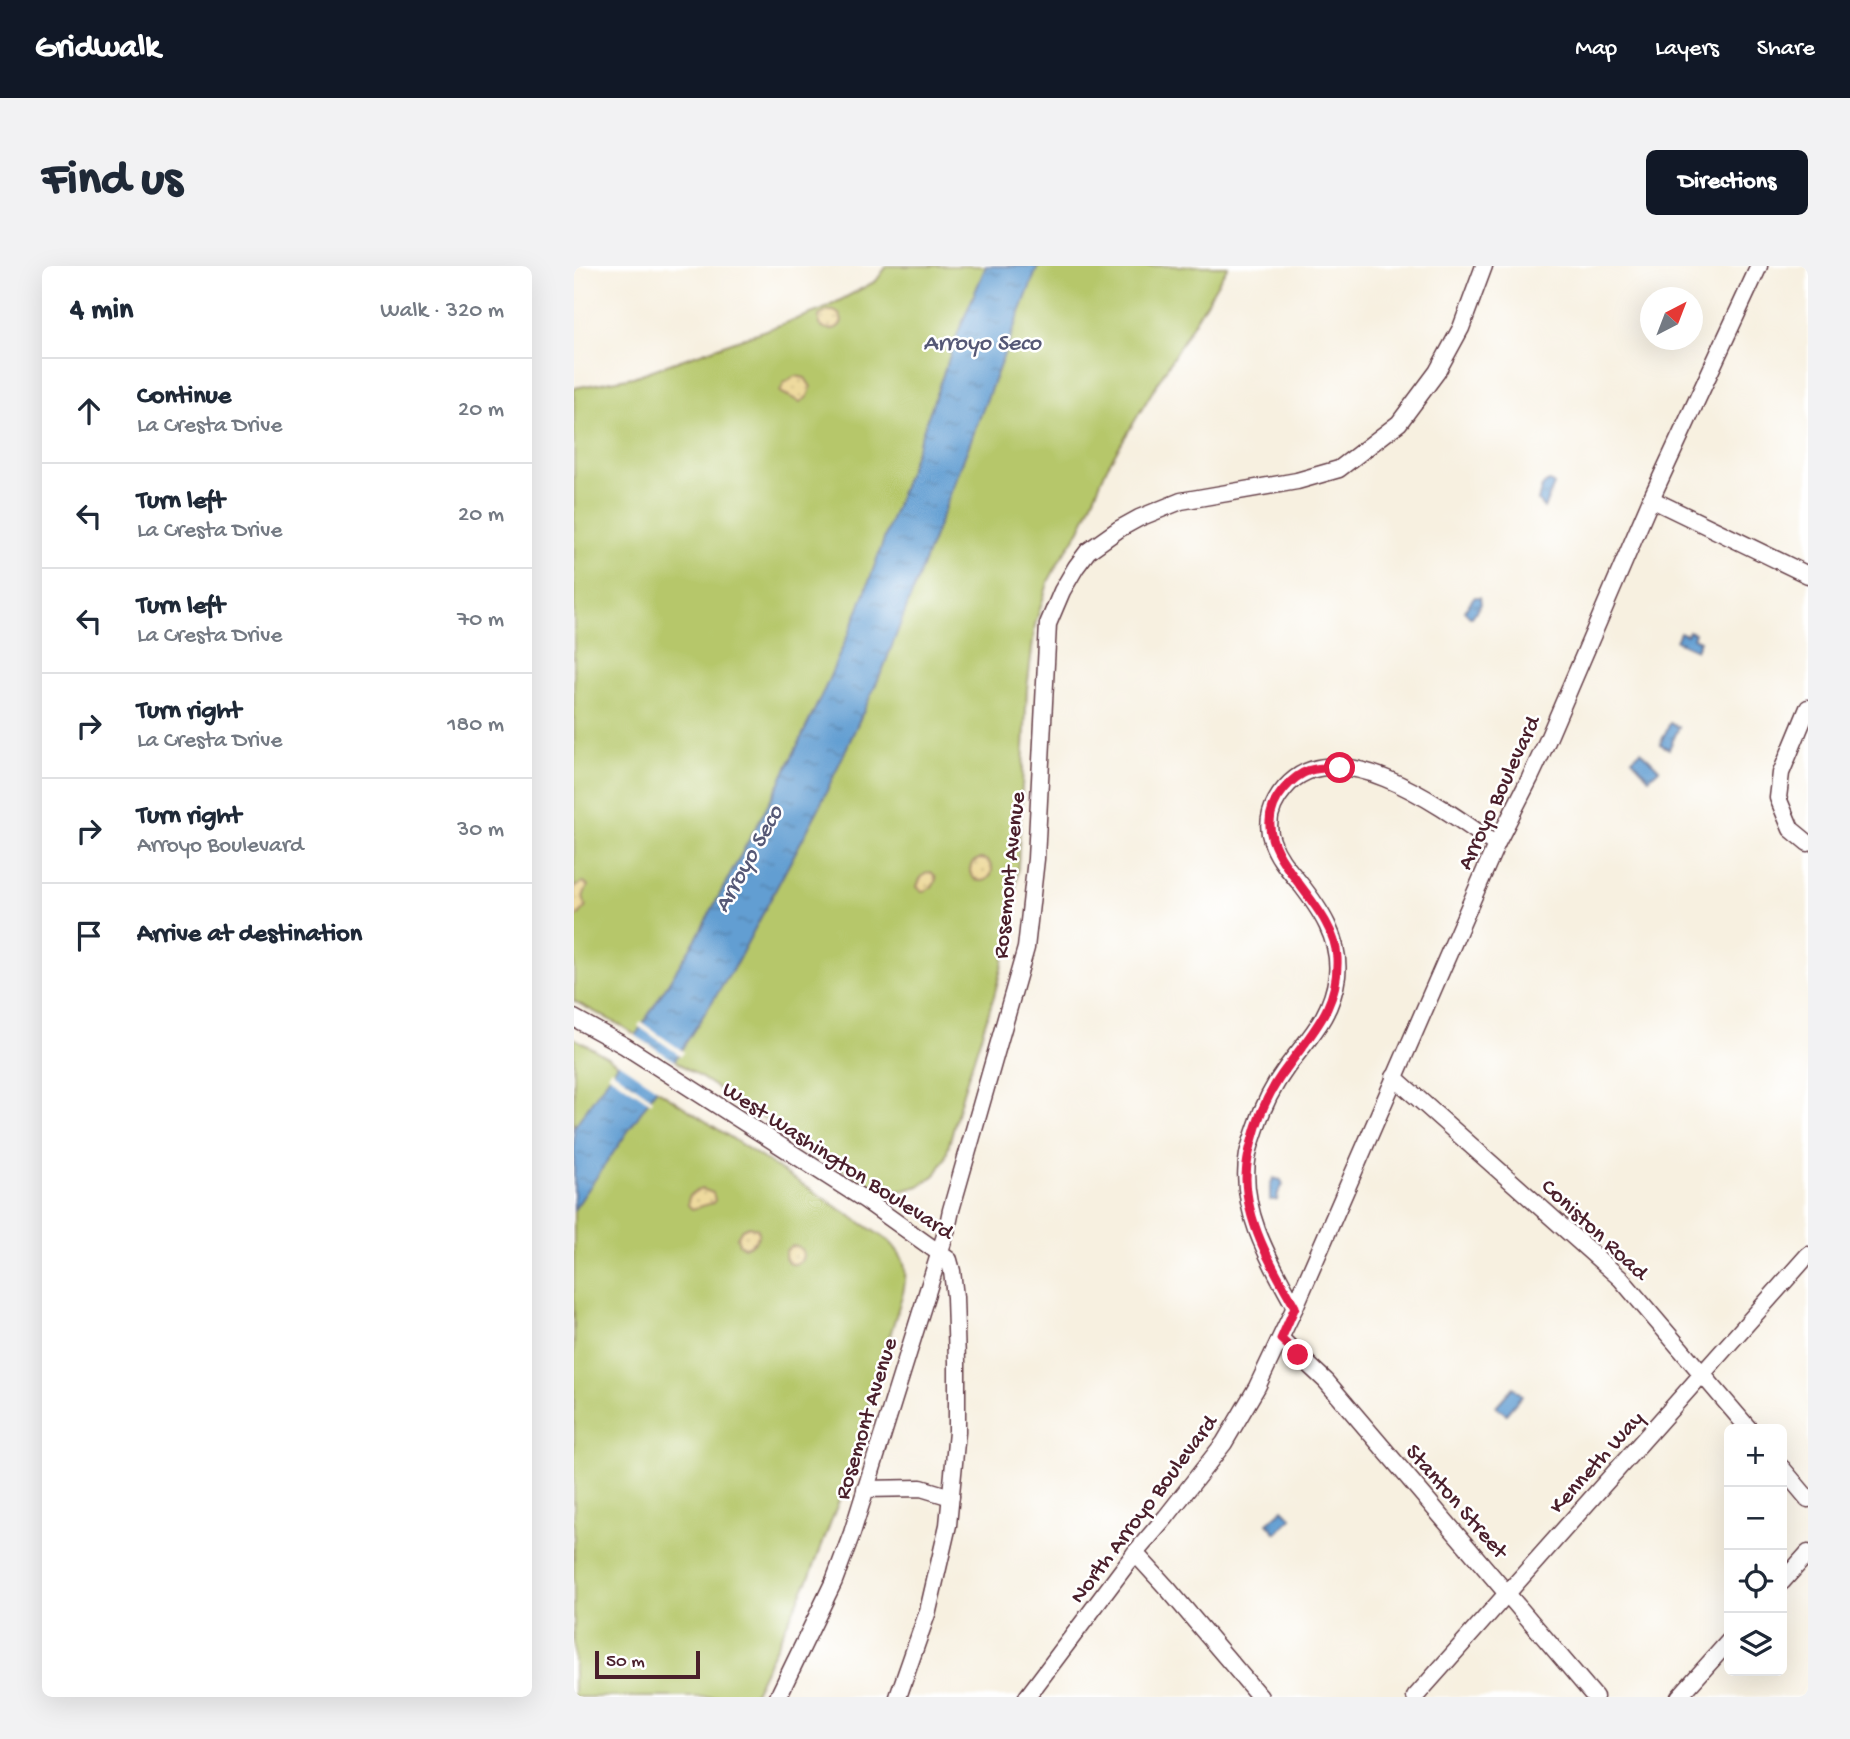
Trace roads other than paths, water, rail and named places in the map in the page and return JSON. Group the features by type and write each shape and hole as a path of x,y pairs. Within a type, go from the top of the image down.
{"street":[{"name":"Rosemont Avenue","path":"778,1697 834,1581 852,1533 939,1251 1026,948 1036,859 1048,624 1062,591 1088,551 1139,518 1181,501 1297,481 1339,469 1399,423 1437,372 1461,328 1484,266"},
{"name":"Arroyo Boulevard","path":"1281,1339 1496,845 1540,757 1651,499 1759,266"},
{"path":"1651,499 1808,575"},
{"path":"1808,708 1781,773 1778,799 1791,829 1808,843"},
{"path":"1295,1307 1262,1243 1251,1208 1246,1180 1248,1154 1269,1095 1287,1066 1307,1043 1327,1009 1334,991 1337,954 1332,933 1322,914 1281,861 1272,841 1269,825 1271,809 1291,780 1304,772 1318,768 1361,770 1413,791 1496,845"},
{"name":"West Washington Boulevard","path":"574,1018 625,1046 865,1200 949,1259 955,1297 957,1432 948,1525 928,1611 898,1697"},
{"name":"Coniston Road","path":"1394,1077 1621,1279 1745,1424"},
{"name":"Kenneth Way","path":"1415,1697 1808,1255"},
{"name":"North Arroyo Boulevard","path":"1027,1697 1135,1553 1224,1443 1281,1339"},
{"name":"Stanton Street","path":"1281,1339 1326,1381 1595,1697"},
{"path":"1787,1474 1808,1499"},
{"path":"865,1489 921,1488 951,1497"},
{"path":"1135,1553 1260,1697"},
{"path":"1787,1576 1808,1553"},
{"path":"1679,1697 1724,1647"}],"water":[{"name":"Arroyo Seco","path":"986,266 1038,266 883,669 818,810 735,966 646,1105 574,1210 574,1127 614,1070 697,937 780,782 825,688 859,609 959,330"},
{"path":"1550,482 1554,485 1544,508 1538,501 1539,495 1542,487"},
{"path":"1474,597 1480,597 1481,604 1470,617 1464,611"},
{"path":"1689,631 1695,633 1693,638 1700,641 1696,650 1676,641 1680,632 1687,635"},
{"path":"1670,723 1679,727 1669,749 1660,744"},
{"path":"1641,751 1659,769 1649,778 1632,759"},
{"path":"1273,1178 1281,1180 1283,1185 1277,1200 1270,1200"},
{"path":"1513,1387 1522,1395 1506,1414 1496,1406"},
{"path":"1283,1509 1292,1518 1276,1533 1267,1523"}]}
